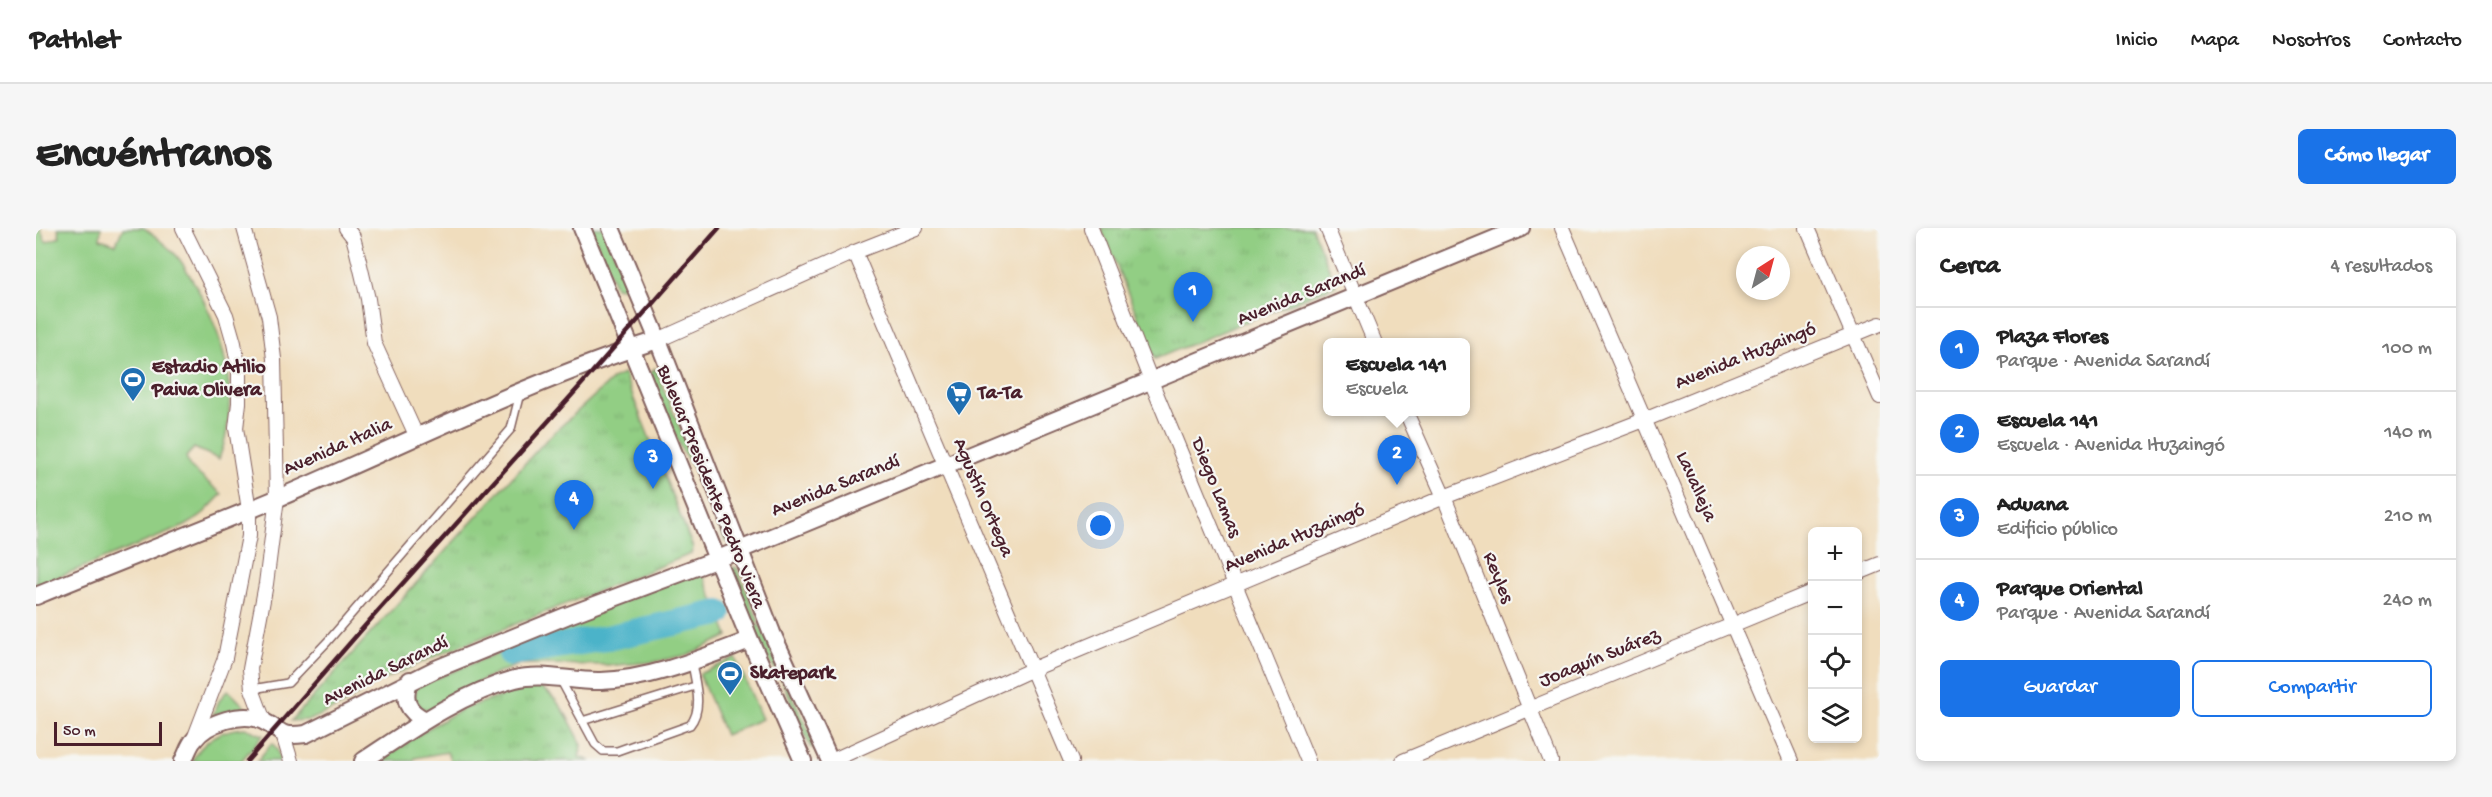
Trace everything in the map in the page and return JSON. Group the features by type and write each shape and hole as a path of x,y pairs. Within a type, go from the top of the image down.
{"street":[{"path":"183,228 226,315 234,343 240,379 236,428 249,510 249,536 225,658 183,761"},
{"path":"244,228 269,317 274,359 277,498 266,584 252,659 252,689 264,721"},
{"path":"346,228 356,248 370,309 374,343 416,435"},
{"name":"Bulevar Presidente Pedro Viera","path":"582,228 750,640 803,761"},
{"name":"Bulevar Presidente Pedro Viera","path":"611,228 658,340 772,633 831,761"},
{"path":"658,340 855,252 916,228"},
{"name":"Diego Lamas","path":"1091,228 1150,381 1308,761"},
{"path":"1327,228 1373,338"},
{"name":"Avenida Sarandí","path":"283,735 306,734 410,680 566,616 718,559 1521,228"},
{"name":"Lavalleja","path":"1562,228 1791,761"},
{"path":"1807,228 1880,397"},
{"name":"Agustín Ortega","path":"855,252 1071,761"},
{"name":"Avenida Ituzaingó","path":"831,761 1033,669 1444,497 1644,420 1880,324"},
{"name":"Avenida Italia","path":"36,596 249,510 416,435 630,349 658,340"},
{"name":"Reyles","path":"1408,416 1444,497 1551,761"},
{"path":"1862,571 1880,564"},
{"name":"Joaquín Suárez","path":"1403,761 1808,594"},
{"path":"363,761 426,720 477,694 514,680 533,676 598,681 629,679 692,662 750,640"},
{"path":"225,658 252,659"},
{"path":"410,680 405,692 406,705 414,715 426,720"},
{"path":"194,738 231,718 250,717 264,721 283,735 291,761"}],"lane":[{"path":"252,689 288,683 328,641 511,429 520,393"},
{"path":"561,679 595,744 603,751 617,751 690,725 697,717 692,662"},
{"path":"582,721 695,686"}],"green space":[{"name":"Estadio Atilio Paiva Olivera","path":"36,228 40,228 46,242 60,237 58,228 101,228 100,239 116,244 123,228 144,228 176,255 207,306 215,327 227,371 229,415 226,437 219,459 194,448 186,457 190,467 222,494 200,517 185,526 36,586"},
{"path":"591,228 604,228 626,282 623,288 615,287"},
{"path":"1101,228 1312,228 1336,285 1155,359"},
{"path":"655,368 686,443 702,468 730,543 725,541 699,478 680,447 650,374"},
{"path":"624,374 693,548 691,554 438,655 374,684 341,706 309,720 291,721 547,439 614,378"},
{"path":"734,567 737,568 759,622 753,625 731,571"},
{"path":"703,574 728,636 687,655 654,662 617,665 520,664 486,678 431,710 421,708 414,698 417,686 673,581"},
{"path":"760,625 815,748 810,747 779,674 769,661 754,627"},
{"name":"Skatepark","path":"736,658 762,719 725,735 699,674"},
{"path":"536,685 552,696 568,719 582,745 579,757 591,761 451,761 447,752 415,758 413,761 381,761 424,731 462,709"},
{"path":"228,690 248,710 235,708 213,715 220,699"},
{"path":"245,728 263,735 241,761 192,761 202,747 214,737 228,730"},
{"path":"272,743 277,749 280,761 257,761"}],"waterway":[{"path":"511,653 607,638 719,613"}],"railway":[{"path":"247,761 719,228"}],"place":[{"name":"Plaza Flores","path":"1193,322"},
{"name":"Estadio Atilio Paiva Olivera","path":"133,403"},
{"name":"Ta-Ta","path":"959,417"},
{"name":"Escuela 141","path":"1397,485"},
{"name":"Aduana","path":"653,489"},
{"name":"Parque Oriental","path":"574,530"},
{"name":"Skatepark","path":"730,697"}]}
